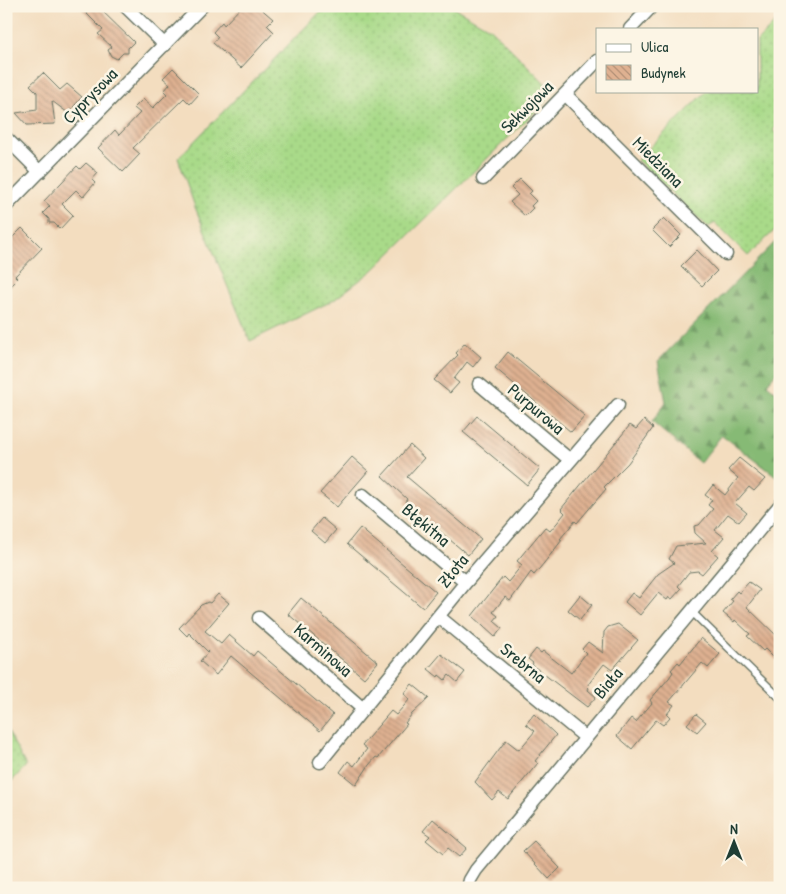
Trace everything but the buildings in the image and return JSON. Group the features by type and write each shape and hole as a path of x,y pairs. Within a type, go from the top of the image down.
{"street":[{"path":"125,6 165,45"},
{"name":"Cyprysowa","path":"6,206 202,6"},
{"path":"631,28 652,6"},
{"name":"Sekwojowa","path":"483,179 596,62"},
{"name":"Miedziana","path":"565,94 726,254"},
{"path":"6,138 40,172"},
{"name":"Purpurowa","path":"479,384 570,460"},
{"name":"Złota","path":"320,762 466,582 618,405"},
{"name":"Błękitna","path":"363,495 466,582"},
{"name":"Biała","path":"468,888 476,870 780,505"},
{"name":"Srebrna","path":"439,617 585,737"},
{"name":"Karminowa","path":"259,618 363,709"}],"lane":[{"path":"692,612 780,698"}],"green space":[{"path":"326,6 451,6 491,29 545,83 547,100 373,270 334,300 250,341 195,207 178,158"},
{"path":"780,18 780,123 773,130 780,137 780,225 748,256 715,223 708,227 637,160 706,92 758,92 758,40"},
{"path":"780,237 780,368 767,384 780,395 780,479 722,435 700,463 652,422 666,402 658,361"},
{"path":"6,728 26,766 6,787"}]}
